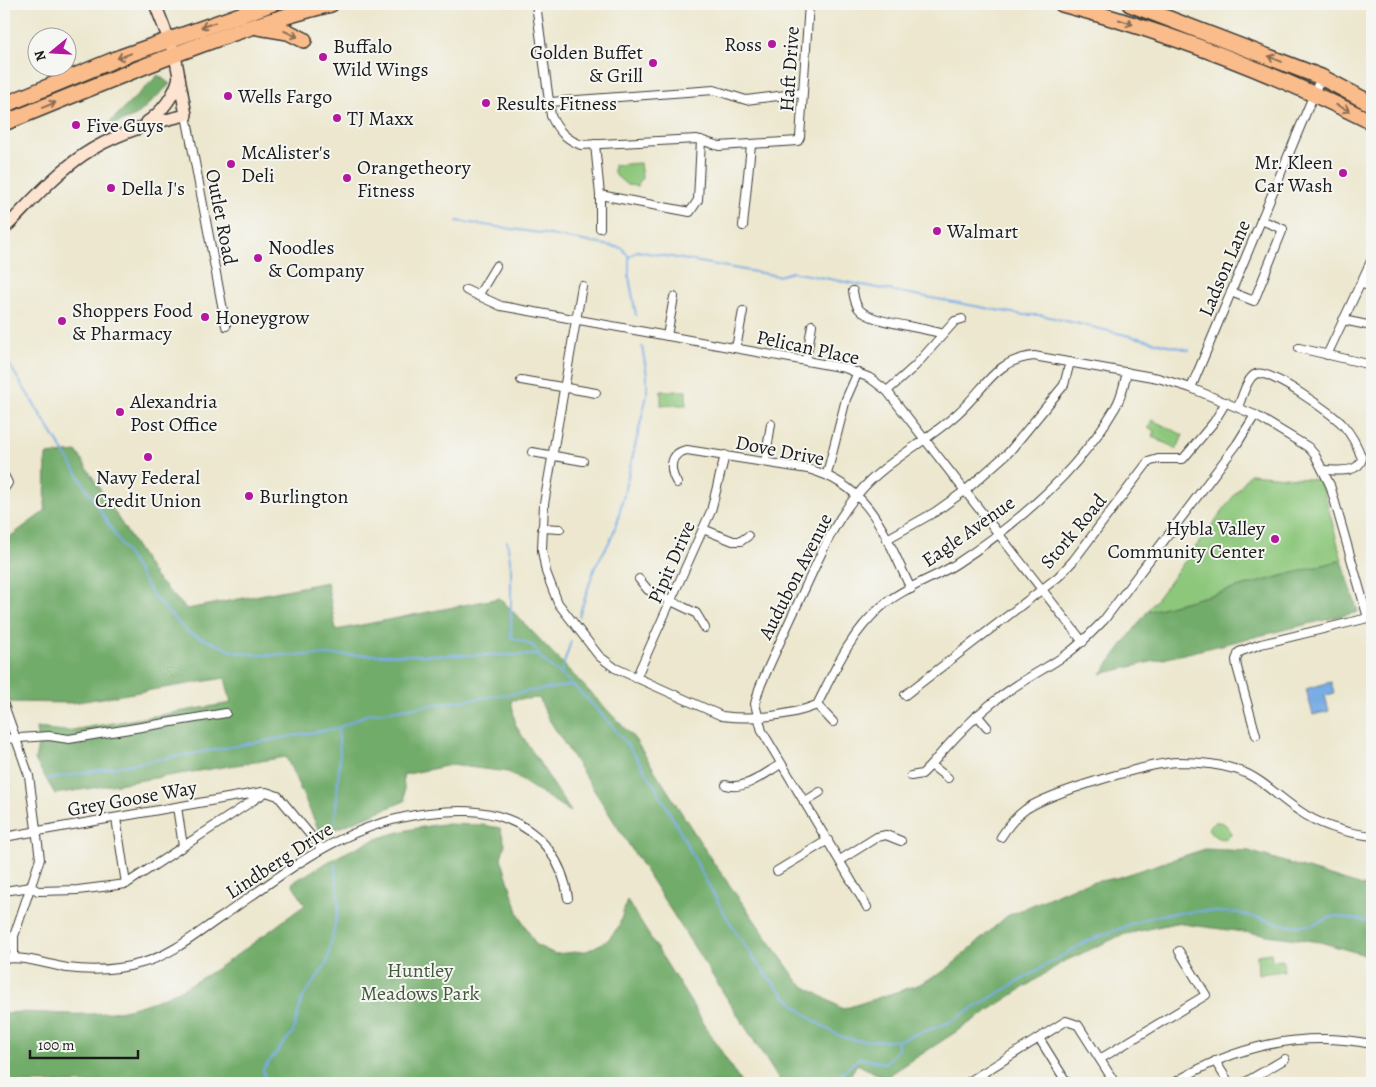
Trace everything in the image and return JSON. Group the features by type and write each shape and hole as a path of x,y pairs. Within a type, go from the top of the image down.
{"highway":[{"path":"4,105 170,39 271,4"},
{"path":"4,123 300,8 331,4"},
{"path":"1062,4 1115,18 1179,41 1314,94 1372,122"},
{"path":"1130,4 1146,7 1321,77 1372,104"},
{"path":"244,29 262,27 275,29 290,33 304,40"}],"street":[{"path":"4,228 74,161 103,142 140,127 186,115 175,55 156,4"},
{"path":"536,4 554,121 568,139 581,145 701,140 720,146 751,145 742,226"},
{"name":"Haft Drive","path":"751,145 794,143 800,137 809,4"},
{"path":"140,127 163,107 177,86 179,75"},
{"name":"Ladson Lane","path":"1191,388 1321,77"},
{"path":"550,102 714,90 746,100 802,93"},
{"name":"Outlet Road","path":"186,115 226,326"},
{"path":"600,195 690,212 698,200 701,140"},
{"path":"595,144 600,195 600,228"},
{"path":"1231,292 1254,301 1282,229 1261,220"},
{"path":"1328,355 1372,259"},
{"path":"478,296 496,266"},
{"path":"1360,284 1372,286"},
{"path":"582,286 552,455 542,528 546,572 558,603 599,656 615,668 722,716 738,718 756,716 803,710 817,705 833,722"},
{"name":"Pelican Place","path":"466,290 501,306 806,360 858,372 886,391 966,490 1083,642"},
{"path":"853,291 856,305 866,316 928,328 944,334"},
{"path":"667,336 674,297"},
{"path":"736,348 742,311"},
{"path":"886,391 915,366 955,321 962,319"},
{"path":"1344,320 1372,326"},
{"path":"806,360 812,325"},
{"path":"1298,348 1372,365"},
{"name":"Audubon Avenue","path":"756,716 755,704 758,689 822,550 858,494 879,474 926,440 958,413 995,372 1008,362 1034,356 1158,378 1191,388 1255,414 1308,447 1323,470 1330,485 1370,618 1261,644 1239,652 1236,660 1237,666 1256,735"},
{"path":"887,538 934,512 966,490 1009,452 1036,422 1064,385 1070,362"},
{"path":"826,474 846,399 858,372"},
{"name":"Eagle Avenue","path":"817,705 842,653 859,628 882,606 955,565 999,534 1044,496 1081,454 1116,408 1127,372"},
{"path":"1238,407 1251,378 1255,374 1262,373 1293,388 1331,413 1346,427 1362,458 1360,464 1354,469 1323,470"},
{"path":"521,380 596,393"},
{"name":"Stork Road","path":"905,695 1042,590 1073,561 1148,462 1158,459 1183,459 1214,422 1226,402"},
{"path":"911,776 922,774 962,728 977,715 1030,676 1083,642 1104,620 1232,452 1255,414"},
{"path":"765,462 771,424"},
{"name":"Dove Drive","path":"677,483 672,475 674,456 678,451 687,450 726,455 826,474 858,494 873,511 911,589"},
{"path":"532,452 583,461"},
{"name":"Pipit Drive","path":"636,678 703,529 721,480 726,455"},
{"path":"4,475 8,483 4,488"},
{"path":"542,528 560,529"},
{"path":"703,529 733,541 741,541 748,536"},
{"path":"639,580 648,590 696,613 705,628"},
{"path":"4,705 29,776 40,859 14,936 14,958"},
{"path":"4,739 49,736 69,739 226,713"},
{"path":"977,715 988,727"},
{"path":"756,716 762,731 781,764 867,906"},
{"path":"1001,837 1010,822 1040,801 1081,786 1176,762 1208,764 1237,770 1255,778 1306,814 1330,826 1372,836"},
{"path":"726,785 735,788 746,785 781,764"},
{"path":"931,765 948,778"},
{"path":"4,891 31,887 38,891 78,890 126,884 266,792 278,796 322,848"},
{"name":"Grey Goose Way","path":"4,837 266,792"},
{"path":"804,802 820,792"},
{"path":"177,807 183,846"},
{"name":"Lindberg Drive","path":"4,959 14,958 86,969 108,969 142,963 176,948 322,848 344,836 409,816 463,810 517,822 543,841 561,871 568,898"},
{"path":"116,818 126,884"},
{"path":"840,860 877,837 886,835 900,841"},
{"path":"777,871 828,840"},
{"path":"1100,1059 1206,995 1179,951"},
{"path":"967,1083 1066,1020 1078,1025 1114,1083"},
{"path":"1039,1038 1067,1083"},
{"path":"1174,1083 1215,1061 1247,1049 1298,1039 1332,1039 1372,1044"},
{"path":"1244,1083 1284,1059"},
{"path":"1215,1061 1228,1083"},
{"path":"981,1074 987,1083"}],"green space":[{"path":"158,75 170,84 136,116 104,128"},
{"path":"640,163 642,178 637,186 627,185 614,174 614,165"},
{"path":"661,391 686,391 686,405 661,405"},
{"path":"1152,420 1183,435 1177,449 1152,437 1155,431 1148,428"},
{"path":"77,452 155,577 187,609 327,582 336,630 500,598 634,738 711,859 799,983 843,1009 918,985 946,970 1007,916 1078,885 1116,878 1205,849 1249,851 1372,889 1372,957 1320,942 1175,923 1122,935 1063,962 885,1078 857,1064 846,1083 781,1083 548,718 539,698 511,700 516,726 571,812 508,772 451,765 403,775 405,801 321,835 286,757 55,794 35,760 38,745 36,728 66,731 231,703 225,678 72,703 4,702 4,541 45,511 46,455"},
{"path":"1250,474 1321,480 1342,560 1147,612"},
{"path":"1342,560 1358,612 1101,674 1147,612"},
{"path":"1214,822 1226,825 1231,835 1225,839 1215,836 1208,828"},
{"name":"Huntley Meadows Park","path":"443,824 482,825 500,828 505,844 501,858 519,915 536,945 555,954 587,951 608,940 619,926 627,900 741,1083 4,1083 4,1013 103,1013 132,1008 159,999 210,973 305,905 292,883 347,852 381,837 420,827"},
{"path":"1271,953 1272,961 1283,960 1284,971 1258,974 1257,955"}],"water":[{"path":"1331,682 1334,693 1325,696 1329,711 1313,715 1306,689"}],"waterway":[{"path":"457,221 622,248 629,257 629,277 636,315"},
{"path":"629,257 637,251 778,276 792,272 1023,315 1041,315 1189,350"},
{"path":"579,616 595,567 611,539 618,519 647,395 647,375 642,347"},
{"path":"4,356 154,597 187,632 235,652 260,655 536,655"},
{"path":"507,541 511,566 511,637 534,646 545,662 568,680 604,716 625,741 654,786 745,947 773,982 804,1013 840,1036 861,1040 897,1041"},
{"path":"561,673 571,641"},
{"path":"48,779 338,728 368,714 573,685"},
{"path":"335,820 340,754 338,728"},
{"path":"4,787 11,785"},
{"path":"266,1083 263,1069 293,1032 302,999 327,963 339,905 335,865"},
{"path":"832,1083 859,1058 885,1063 899,1049 897,1041 950,1022 1087,941 1145,919 1165,914 1204,911 1238,913 1290,926 1311,925 1335,916 1372,922"}],"place":[{"name":"Ross","path":"772,44"},
{"name":"Buffalo Wild Wings","path":"323,57"},
{"name":"Golden Buffet & Grill","path":"653,63"},
{"name":"Wells Fargo","path":"228,96"},
{"name":"Results Fitness","path":"486,103"},
{"name":"TJ Maxx","path":"337,118"},
{"name":"Five Guys","path":"76,125"},
{"name":"McAlister's Deli","path":"231,164"},
{"name":"Mr. Kleen Car Wash","path":"1343,173"},
{"name":"Orangetheory Fitness","path":"347,178"},
{"name":"Della J's","path":"111,188"},
{"name":"Walmart","path":"937,231"},
{"name":"Noodles & Company","path":"258,258"},
{"name":"Honeygrow","path":"205,317"},
{"name":"Shoppers Food & Pharmacy","path":"62,321"},
{"name":"Alexandria Post Office","path":"120,412"},
{"name":"Navy Federal Credit Union","path":"148,457"},
{"name":"Burlington","path":"249,496"},
{"name":"Hybla Valley Community Center","path":"1275,539"}]}
